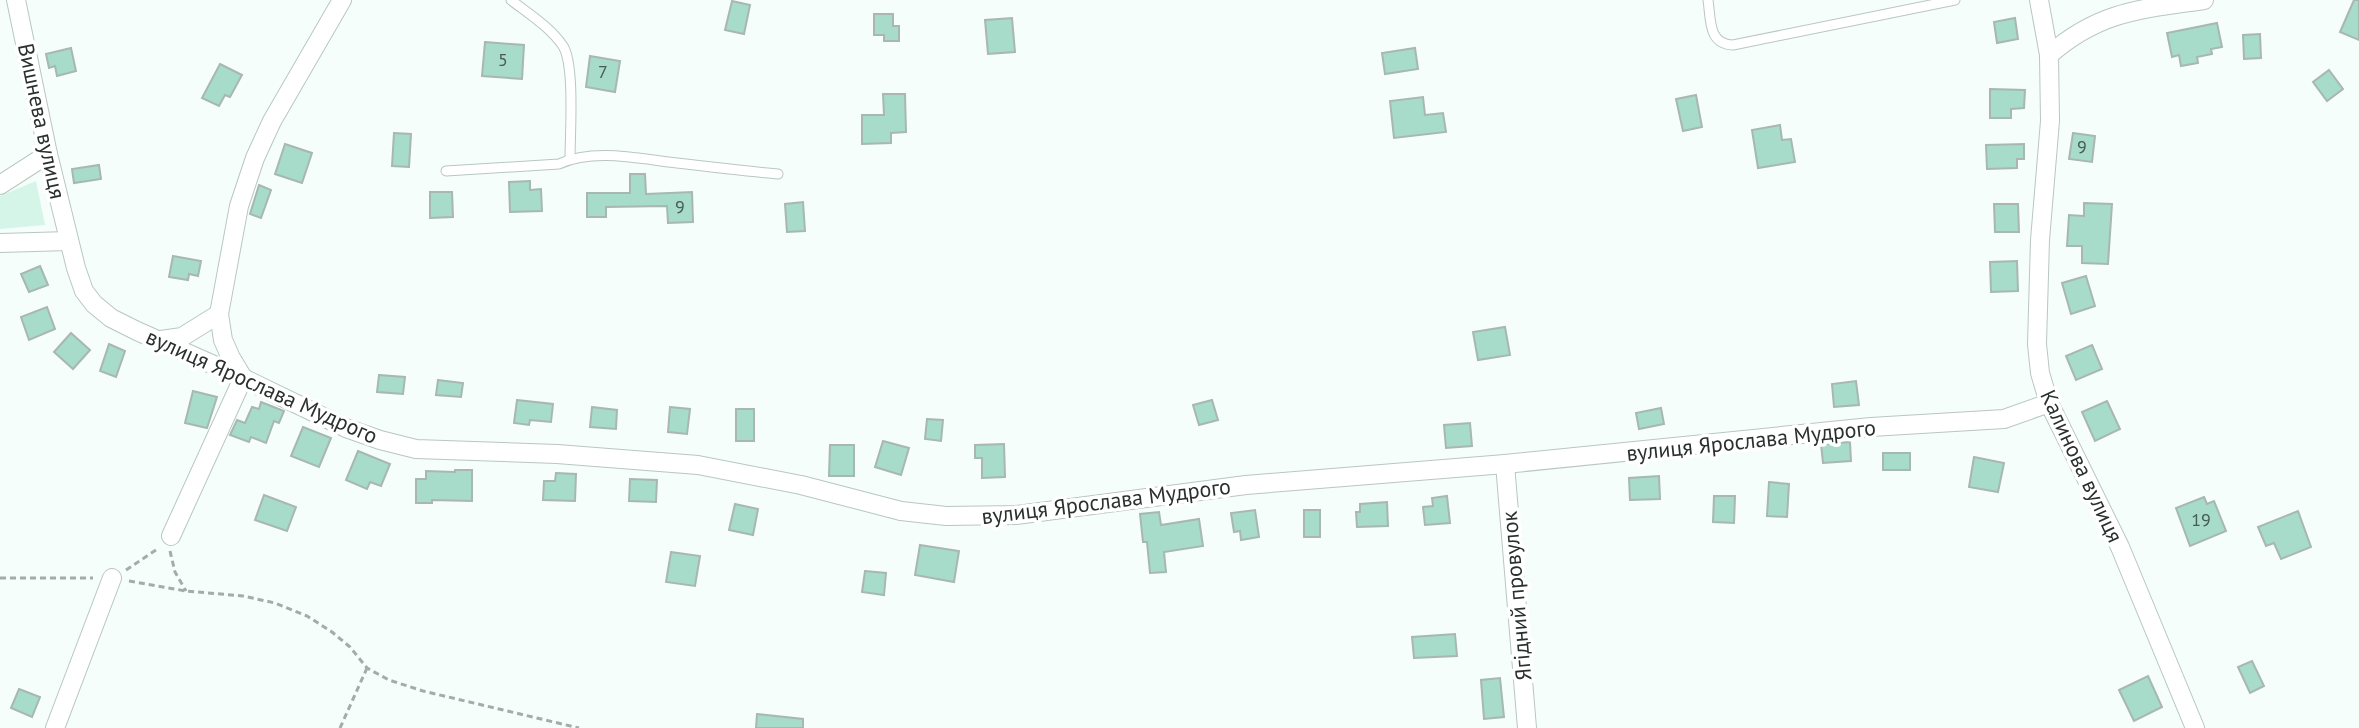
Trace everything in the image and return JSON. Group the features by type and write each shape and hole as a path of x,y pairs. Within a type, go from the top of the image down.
{"street":[{"name":"Вишнева вулиця","path":"16,0 69,241"},
{"path":"171,536 243,378 223,340 219,314 239,206 255,158 272,121 342,0"},
{"name":"Калинова вулиця","path":"2039,0 2049,55 2050,121 2040,240 2037,344 2040,373 2049,403 2120,547 2195,728"},
{"path":"2049,55 2068,38 2120,13 2204,0"},
{"path":"0,185 48,154"},
{"path":"0,243 69,241"},
{"name":"вулиця Ярослава Мудрого","path":"69,241 84,291 111,318 346,428 380,440 416,449 557,454 698,465 801,485 901,511 946,516 1016,515 1246,485 1505,464 1871,427 2004,419 2049,403"},
{"path":"160,340 182,337 219,314"},
{"name":"Ягідний провулок","path":"1505,464 1527,728"},
{"path":"55,728 112,578"}],"lane":[{"path":"511,0 553,33 565,50 569,73 570,159"},
{"path":"1708,0 1713,33 1716,40 1724,45 1955,0"},
{"path":"446,171 559,164 588,157 622,157 778,174"}],"path":[{"path":"112,578 155,553 171,536"},
{"path":"171,536 170,555 186,591"},
{"path":"0,578 112,578 275,603 307,616 332,632 350,647 367,668 389,680 579,728"},
{"path":"340,728 367,668"}],"green space":[{"path":"36,181 45,225 0,229 0,196"}],"building":[{"path":"2354,0 2359,0 2359,40 2340,32"},
{"path":"732,1 750,5 744,34 725,30"},
{"path":"874,14 893,14 893,26 899,26 899,41 884,41 884,35 874,35"},
{"path":"1012,18 1015,52 988,54 985,20"},
{"path":"2015,18 2018,39 1997,43 1994,22"},
{"path":"2217,23 2222,47 2211,49 2212,54 2197,57 2198,63 2181,66 2179,55 2172,57 2167,33"},
{"path":"2260,34 2261,58 2244,59 2243,35"},
{"path":"485,42 524,45 522,79 482,76"},
{"path":"71,48 76,71 57,76 55,66 49,68 46,54"},
{"path":"1415,48 1418,69 1385,74 1382,53"},
{"path":"590,56 620,61 615,92 586,87"},
{"path":"220,64 242,75 230,97 225,95 219,106 202,98"},
{"path":"2329,70 2343,89 2327,101 2313,82"},
{"path":"1990,89 2025,90 2024,108 2011,109 2011,118 1990,118"},
{"path":"883,94 905,94 906,132 891,133 891,143 862,144 862,115 884,115"},
{"path":"1696,95 1702,127 1683,131 1676,99"},
{"path":"1423,97 1425,115 1443,113 1446,132 1394,138 1390,101"},
{"path":"1780,125 1782,140 1791,139 1795,162 1758,168 1752,130"},
{"path":"394,133 411,134 409,167 392,166"},
{"path":"2073,133 2095,136 2092,162 2069,159"},
{"path":"285,144 312,153 302,183 275,174"},
{"path":"2024,144 2024,159 2017,159 2017,168 1987,169 1986,145"},
{"path":"99,165 101,179 74,183 72,169"},
{"path":"630,174 645,174 646,194 692,192 693,222 668,223 667,206 606,207 606,217 587,217 587,193 630,193"},
{"path":"530,181 530,190 541,189 542,211 510,212 509,182"},
{"path":"259,185 271,190 261,218 250,214"},
{"path":"430,192 452,192 453,217 430,218"},
{"path":"803,202 805,231 787,232 785,204"},
{"path":"2084,203 2112,204 2108,264 2082,263 2082,246 2067,246 2069,215 2084,216"},
{"path":"1994,204 2018,204 2019,232 1995,232"},
{"path":"173,256 201,261 198,276 189,274 188,280 169,277"},
{"path":"2017,261 2018,291 1991,292 1990,262"},
{"path":"40,266 48,285 29,292 21,274"},
{"path":"2086,276 2095,306 2071,314 2062,283"},
{"path":"47,307 55,329 29,340 21,317"},
{"path":"1505,327 1510,355 1478,360 1473,332"},
{"path":"71,333 90,350 73,369 54,352"},
{"path":"109,344 125,351 116,377 100,371"},
{"path":"2092,345 2102,369 2076,380 2066,356"},
{"path":"379,375 405,377 403,394 377,392"},
{"path":"438,380 463,383 461,397 436,395"},
{"path":"1856,381 1859,405 1834,407 1832,384"},
{"path":"193,391 217,397 207,428 185,423"},
{"path":"517,400 553,404 551,422 530,420 529,425 514,423"},
{"path":"1212,400 1218,420 1199,425 1193,405"},
{"path":"2107,401 2120,429 2095,441 2082,412"},
{"path":"261,402 284,411 279,423 274,421 266,443 251,437 249,442 230,435 237,420 245,423 252,407 259,409"},
{"path":"592,407 617,410 616,429 590,427"},
{"path":"670,407 690,409 687,434 668,432"},
{"path":"1661,408 1664,424 1639,429 1636,413"},
{"path":"736,409 754,409 754,441 736,441"},
{"path":"927,419 943,420 941,441 925,439"},
{"path":"1470,423 1472,446 1446,448 1444,425"},
{"path":"303,427 331,438 319,467 291,456"},
{"path":"883,441 909,448 901,475 875,467"},
{"path":"1850,442 1851,461 1823,463 1821,444"},
{"path":"1004,444 1005,477 982,478 982,458 975,458 975,445"},
{"path":"830,445 854,445 854,476 829,476"},
{"path":"358,451 390,464 381,486 370,482 367,489 346,480"},
{"path":"1883,453 1910,453 1910,470 1883,470"},
{"path":"1974,457 2004,463 1998,492 1969,487"},
{"path":"472,470 472,501 432,500 432,503 416,503 416,479 426,479 426,471"},
{"path":"556,473 576,474 575,501 543,500 544,481 555,481"},
{"path":"1659,476 1660,499 1630,500 1629,478"},
{"path":"630,479 657,480 656,502 629,501"},
{"path":"1769,482 1789,484 1787,517 1767,516"},
{"path":"264,495 296,507 287,531 255,520"},
{"path":"1447,496 1450,523 1425,525 1423,507 1433,506 1432,498"},
{"path":"1714,496 1735,496 1734,523 1713,522"},
{"path":"2204,497 2207,504 2214,501 2226,531 2190,546 2176,508"},
{"path":"1387,502 1388,526 1357,527 1356,512 1360,512 1360,504"},
{"path":"735,504 758,509 753,535 729,530"},
{"path":"1255,510 1259,537 1241,540 1240,531 1234,532 1231,513"},
{"path":"1304,510 1320,510 1320,537 1304,537"},
{"path":"2298,511 2311,547 2281,559 2274,543 2266,546 2258,527"},
{"path":"1159,512 1161,525 1199,519 1203,546 1164,552 1166,572 1150,573 1140,514"},
{"path":"920,545 959,551 954,582 915,575"},
{"path":"671,552 700,556 695,586 666,582"},
{"path":"865,571 886,573 884,595 862,592"},
{"path":"1455,634 1457,656 1414,658 1412,637"},
{"path":"2252,661 2264,686 2250,693 2238,667"},
{"path":"2148,676 2162,707 2134,721 2119,690"},
{"path":"1500,678 1504,717 1484,719 1481,680"},
{"path":"19,689 40,697 32,717 11,708"},
{"path":"757,714 803,719 803,728 756,728"}]}
